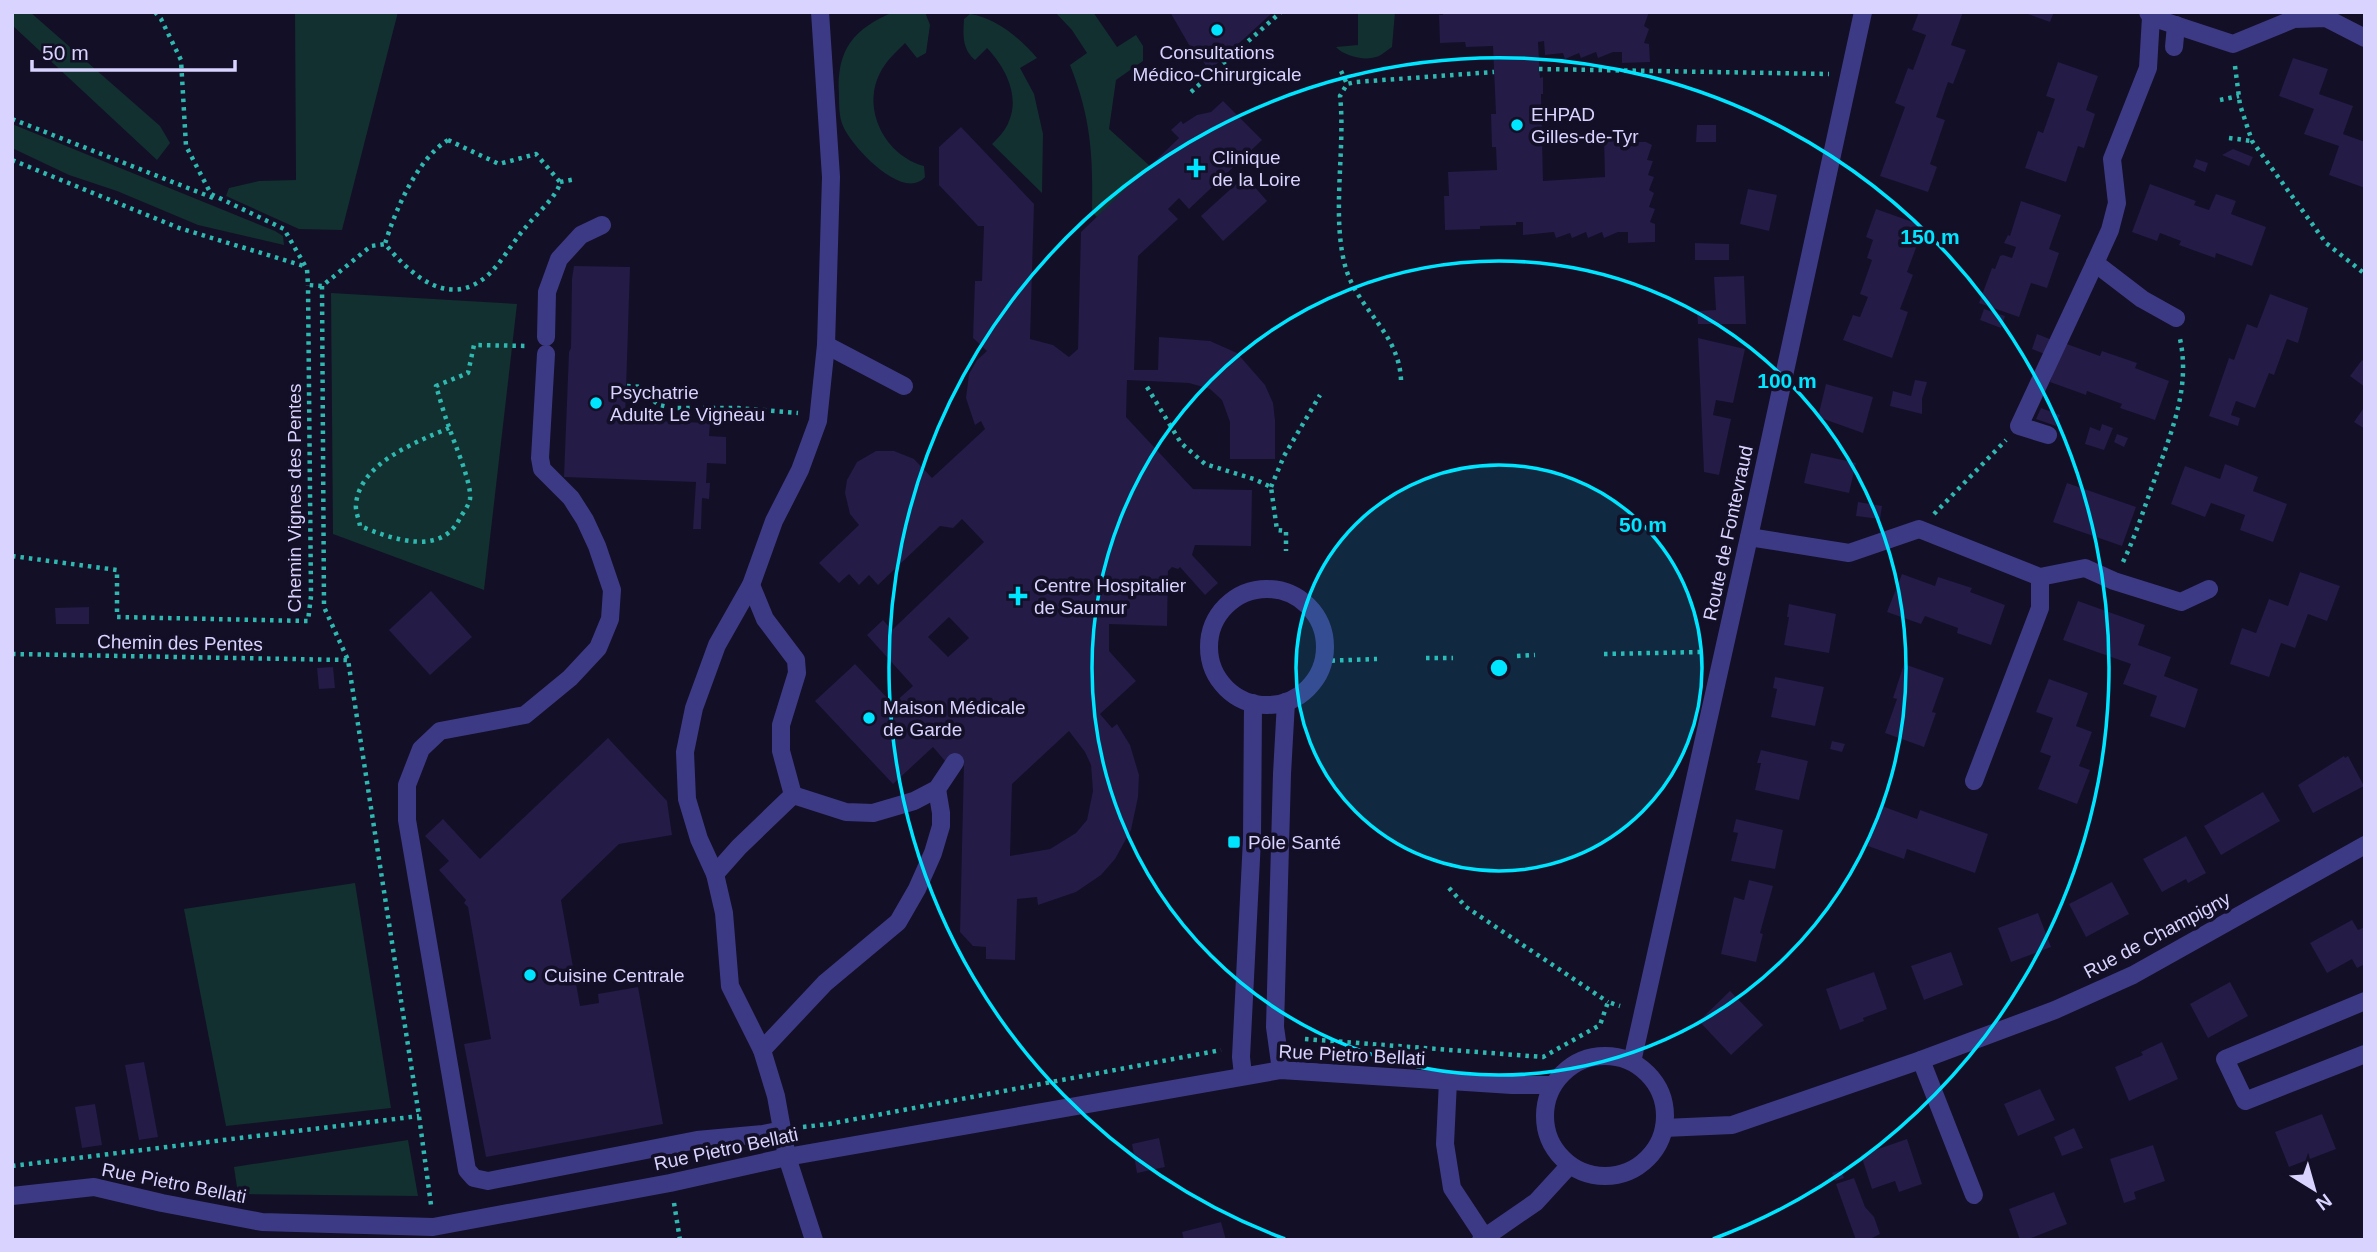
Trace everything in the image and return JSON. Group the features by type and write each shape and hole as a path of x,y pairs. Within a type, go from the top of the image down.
{"street":[{"path":"814,1240 787,1157 776,1096 762,1050 730,986 724,913 715,873 699,839 687,799 685,752 694,708 717,645 751,585 774,521 800,470 818,421 826,345 831,177 820,12"},
{"name":"Route de Fontevraud","path":"1632,1062 1863,12"},
{"path":"2048,435 2019,426 2109,230 2117,204 2112,159 2148,68 2149,15 2233,44 2294,19 2326,18 2365,38"},
{"path":"2174,47 2176,26"},
{"path":"602,225 582,234 559,259 547,292 540,458 542,469 571,498 597,546 612,590 610,619 598,648 570,678 524,715 440,731 421,749 407,785 407,820 467,1170 474,1178 488,1181 697,1140 763,1134 783,1129"},
{"path":"2095,263 2142,299 2176,318"},
{"path":"826,345 904,386"},
{"path":"1749,537 1849,553 1919,530 2040,577 2085,568 2114,581 2181,602 2209,589"},
{"path":"1974,781 2040,608 2040,577"},
{"path":"751,585 765,619 796,660 797,673 781,725 781,751 793,795"},
{"path":"1256,590 1277,590 1292,594 1308,606 1320,622 1324,636 1323,661 1318,675 1304,692 1286,702 1253,704 1234,695 1220,681 1211,663 1209,643 1214,623 1224,608 1240,595 1256,590"},
{"path":"1281,1070 1275,1027 1286,702"},
{"path":"1243,1075 1241,1057 1251,839 1253,704"},
{"path":"793,795 846,812 873,813 914,801 937,789 955,762"},
{"path":"762,1050 825,983 898,922 917,889 933,853 941,826 937,789"},
{"path":"715,873 793,795"},
{"name":"Rue de Champigny","path":"1664,1128 1732,1125 1921,1060 2055,1010 2133,975 2365,845"},
{"path":"2365,1000 2225,1059 2245,1101 2365,1054"},
{"path":"1596,1056 1614,1056 1632,1062 1648,1073 1659,1089 1665,1108 1664,1128 1655,1150 1638,1167 1616,1177 1591,1176 1569,1166 1554,1150 1545,1129 1545,1107 1552,1085 1571,1066 1596,1056"},
{"path":"1921,1060 1974,1195"},
{"name":"Rue Pietro Bellati","path":"12,1196 94,1187 262,1222 433,1227 670,1183 787,1157 1281,1070 1552,1085"},
{"path":"1448,1081 1445,1144 1452,1188 1483,1239 1536,1202 1569,1166"}],"path":[{"path":"155,12 181,60 186,146 211,194 246,212"},
{"path":"1191,92 1281,12"},
{"path":"2233,44 2239,96 2252,141 2326,243 2365,274"},
{"path":"1539,69 1849,75"},
{"path":"1341,71 1346,84 1340,96 1341,236 1347,272 1357,293 1387,334 1400,363 1401,380"},
{"path":"1346,84 1494,72"},
{"path":"2220,100 2239,96"},
{"path":"12,119 118,159 284,229 305,266 308,285 322,286 371,246 385,244"},
{"path":"2230,138 2252,141"},
{"path":"448,139 499,164 536,154 560,181 559,191 539,210 488,275 464,290 438,288 413,274 385,244 391,222 414,180 435,148 448,139"},
{"path":"12,160 179,228 305,266"},
{"path":"560,181 576,179"},
{"name":"Chemin Vignes des Pentes","path":"12,556 117,570 117,617 309,621 308,285"},
{"path":"322,286 324,607 348,660 419,1116 433,1227"},
{"path":"2114,581 2137,532 2180,406 2183,352 2176,318"},
{"path":"449,428 394,453 361,484 355,507 360,526 407,541 435,541 456,527 470,499 460,454 436,386 468,373 474,345 495,345"},
{"path":"627,386 643,387 649,397 659,405 673,408 771,410 798,413 818,421"},
{"path":"1147,387 1181,443 1205,464 1271,487"},
{"path":"1286,551 1286,531 1277,530 1271,487 1284,456 1320,395"},
{"path":"1919,530 2019,426"},
{"path":"1604,654 1684,652"},
{"name":"Chemin des Pentes","path":"12,654 348,660"},
{"path":"1517,656 1535,656"},
{"path":"1426,658 1453,658"},
{"path":"1323,661 1377,659"},
{"path":"1449,888 1466,907 1608,1002 1620,1006"},
{"path":"1305,1039 1543,1057 1600,1025 1608,1002"},
{"path":"783,1129 829,1124 1222,1050"},
{"path":"12,1166 419,1116"},
{"path":"670,1183 680,1240"}],"green space":[{"path":"12,12 30,12 160,126 170,143 157,160 12,25"},
{"path":"295,12 398,12 342,230 299,229 226,196 229,188 259,181 296,180"},
{"path":"894,12 925,12 930,25 926,53 917,58 905,43 888,61 875,87 876,116 888,142 910,161 924,166 925,177 916,183 904,183 879,169 848,135 840,115 839,78 850,43 868,25"},
{"path":"1055,12 1093,12 1117,47 1136,35 1143,46 1143,61 1116,80 1109,129 1151,167 1097,217 1092,212 1091,154 1086,120 1070,65 1087,53 1072,30"},
{"path":"1358,12 1395,12 1392,47 1378,56 1360,58 1336,47 1358,45"},
{"path":"970,14 980,16 1007,30 1037,58 1020,68 1034,94 1043,134 1042,193 992,144 1009,121 1012,91 1000,64 987,48 975,60 968,51 964,36 964,19"},
{"path":"12,124 275,231 283,236 284,245 198,225 117,191 69,175 12,148"},
{"path":"331,293 517,304 484,590 333,534"},
{"path":"355,883 391,1108 226,1126 184,909"},
{"path":"408,1140 418,1196 238,1194 234,1167"}],"building":[{"name":"Consultations Médico-Chirurgicale","path":"1170,12 1273,12 1209,71 1195,47 1192,50"},
{"name":"EHPAD Gilles-de-Tyr","path":"1443,12 1649,12 1644,26 1649,29 1644,43 1649,44 1650,62 1622,63 1622,52 1613,52 1598,58 1596,52 1581,58 1579,53 1565,59 1563,53 1545,55 1544,41 1538,42 1540,78 1543,77 1543,181 1605,177 1604,136 1638,135 1638,142 1652,145 1647,160 1653,161 1648,175 1654,177 1649,190 1654,193 1649,207 1655,209 1650,222 1655,224 1655,242 1628,243 1628,232 1618,232 1604,238 1602,232 1588,238 1586,232 1572,238 1570,233 1556,238 1554,232 1523,235 1523,222 1516,222 1516,225 1480,226 1480,229 1445,230 1444,196 1449,196 1448,172 1497,170 1496,147 1492,147 1491,114 1496,114 1493,46 1466,47 1465,42 1440,43 1439,15 1443,15"},
{"path":"1919,12 1963,12 1951,45 1966,50 1953,84 1948,82 1936,117 1945,120 1930,164 1937,167 1928,192 1880,176 1905,107 1895,103 1908,68 1913,70 1926,35 1912,30"},
{"path":"2022,12 2054,12 2050,22"},
{"path":"2293,58 2328,69 2319,94 2353,106 2343,134 2365,142 2365,188 2329,175 2339,146 2304,134 2314,109 2279,96"},
{"path":"2058,62 2098,76 2086,110 2095,114 2084,148 2078,146 2066,182 2025,168 2038,131 2043,133 2055,99 2046,96"},
{"path":"1223,101 1262,140 1189,209 1179,198 1168,209 1178,219 1138,256 1134,370 1158,370 1159,337 1210,341 1237,353 1265,385 1273,403 1275,459 1230,459 1230,422 1222,400 1210,389 1189,383 1127,380 1126,417 1193,489 1252,490 1251,546 1195,545 1192,555 1218,583 1205,595 1180,567 1172,567 1168,571 1167,626 1109,624 1109,651 1136,681 1100,714 1112,728 1117,724 1130,745 1139,775 1138,797 1131,830 1115,859 1101,875 1076,892 1038,905 1037,897 1017,899 1015,960 986,959 986,947 973,946 960,932 964,763 945,761 933,747 893,784 815,701 855,664 893,704 913,686 867,635 883,620 892,630 984,542 962,519 953,528 940,526 878,585 869,575 859,585 849,574 839,583 819,563 859,525 850,514 845,493 847,480 857,462 876,451 894,451 914,459 932,478 985,429 981,421 975,425 966,398 969,374 977,360 987,351 973,338 975,281 982,281 984,226 978,226 939,185 939,147 961,127 1034,204 1030,339 1053,345 1069,357 1078,349 1081,232 1179,138 1171,130 1181,121 1183,124 1197,115 1211,112","holes":["949,617 969,638 948,657 928,637","1069,731 1091,765 1093,791 1087,820 1076,833 1050,849 1010,856 1012,784"]},
{"path":"1697,125 1716,125 1716,142 1696,142"},
{"path":"2233,149 2253,157 2249,166 2222,155"},
{"path":"2196,159 2208,163 2205,172 2193,167"},
{"path":"1245,176 1267,201 1223,241 1201,216"},
{"path":"2150,184 2196,201 2194,205 2209,210 2216,194 2236,201 2231,214 2266,227 2252,266 2216,253 2215,258 2179,245 2181,241 2160,233 2157,241 2132,232"},
{"path":"1748,189 1777,195 1769,231 1740,224"},
{"path":"2021,201 2061,215 2049,249 2059,253 2047,288 2031,283 2019,317 1979,303 1992,268 1995,269 2000,256 2012,258 2016,247 2004,243 2008,235 2010,236"},
{"path":"1876,209 1924,226 1907,272 1913,275 1900,309 1908,312 1892,358 1843,340 1853,315 1860,317 1868,297 1860,294 1872,260 1867,258 1873,240 1866,237"},
{"path":"1695,243 1729,244 1729,260 1695,260"},
{"name":"Psychatrie Adulte Le Vigneau","path":"574,266 630,267 625,420 710,423 709,436 726,437 726,464 707,463 706,483 710,483 709,499 702,498 701,529 693,529 696,482 564,477"},
{"path":"1744,276 1746,324 1698,324 1697,311 1716,310 1714,277"},
{"path":"2270,294 2308,308 2298,343 2287,339 2274,375 2269,373 2255,408 2236,401 2231,415 2240,418 2238,426 2209,416 2229,358 2234,360 2247,324 2257,328"},
{"path":"1984,309 2005,316 2001,328 1980,320"},
{"path":"2037,334 2052,340 2047,355 2032,349"},
{"path":"1698,338 1745,349 1733,403 1716,400 1713,415 1731,419 1719,475 1704,472"},
{"path":"2064,343 2100,356 2102,351 2137,363 2135,368 2169,381 2155,420 2120,408 2122,404 2087,391 2086,395 2050,382"},
{"path":"2362,360 2365,362 2365,387 2350,376"},
{"path":"1915,380 1927,382 1922,399 1922,414 1890,406 1893,391 1911,396"},
{"path":"1826,384 1873,397 1863,433 1818,417"},
{"path":"2365,406 2365,429 2354,422"},
{"path":"2041,408 2060,415 2056,426 2036,419"},
{"path":"2102,424 2113,428 2104,450 2085,444 2090,427 2100,431"},
{"path":"2117,434 2128,438 2124,447 2114,442"},
{"path":"1811,453 1856,463 1849,493 1804,483"},
{"path":"2225,464 2258,477 2253,491 2287,504 2273,542 2240,530 2245,515 2211,503 2205,517 2171,504 2185,466 2220,479"},
{"path":"2067,483 2136,507 2122,546 2053,522"},
{"path":"1858,502 1882,506 1880,519 1856,516"},
{"path":"2300,572 2340,586 2327,621 2308,614 2295,648 2281,643 2269,677 2230,664 2242,628 2256,633 2269,599 2288,606"},
{"path":"1902,574 1935,586 1938,577 1972,588 1970,592 2005,605 1991,645 1957,633 1958,628 1925,616 1921,624 1887,612"},
{"path":"431,591 472,637 430,675 389,630"},
{"path":"2078,601 2145,625 2138,645 2171,657 2164,676 2198,689 2185,728 2150,716 2157,696 2123,684 2131,664 2063,640"},
{"path":"1789,604 1836,614 1829,653 1784,645"},
{"path":"89,607 89,624 56,624 55,608"},
{"path":"1904,664 1944,678 1924,747 1885,733 1897,699 1893,698"},
{"path":"333,667 335,688 319,689 317,668"},
{"path":"1775,677 1824,687 1815,726 1771,717 1777,689 1773,688"},
{"path":"2049,679 2088,693 2076,726 2092,732 2079,766 2090,770 2077,804 2038,789 2051,756 2040,752 2053,718 2036,712"},
{"path":"608,738 667,801 672,835 619,844 561,900 580,1006 599,1003 598,994 638,987 663,1124 486,1157 464,1044 491,1039 468,907 464,903 466,900 439,870 449,861 425,836 443,819 480,859"},
{"path":"1832,741 1845,744 1842,752 1830,749"},
{"path":"1761,750 1808,761 1799,800 1755,790"},
{"path":"2348,756 2364,786 2313,813 2298,785"},
{"path":"2263,792 2280,821 2221,855 2204,826"},
{"path":"1882,806 1917,819 1920,810 1988,834 1975,873 1907,849 1904,859 1868,846"},
{"path":"1736,819 1783,830 1775,869 1731,861 1738,833 1733,832"},
{"path":"2186,836 2206,873 2188,883 2186,879 2162,892 2143,859"},
{"path":"1749,880 1773,886 1760,933 1763,934 1756,962 1721,954 1734,897 1744,900"},
{"path":"2112,882 2129,914 2086,937 2069,904"},
{"path":"2038,913 2051,947 2011,962 1998,928"},
{"path":"2352,920 2358,930 2365,927 2365,964 2357,968 2352,959 2327,973 2310,943"},
{"path":"1951,952 1963,985 1924,1000 1911,966"},
{"path":"1874,972 1887,1009 1840,1030 1826,989"},
{"path":"2230,982 2248,1016 2208,1038 2190,1004"},
{"path":"1730,991 1763,1025 1731,1055 1699,1021"},
{"path":"2162,1042 2178,1079 2129,1101 2115,1067 2143,1055 2141,1052"},
{"path":"144,1062 158,1137 139,1140 125,1065"},
{"path":"2040,1089 2055,1120 2018,1136 2004,1104"},
{"path":"95,1104 102,1145 82,1148 75,1107"},
{"path":"2322,1114 2336,1149 2289,1167 2275,1132"},
{"path":"2074,1128 2083,1148 2062,1156 2054,1137"},
{"path":"1159,1138 1165,1167 1137,1173 1132,1144"},
{"path":"1907,1139 1922,1184 1899,1192 1895,1181 1872,1189 1861,1155"},
{"path":"2153,1145 2165,1181 2134,1192 2136,1199 2124,1203 2110,1159"},
{"path":"1841,1170 1844,1178 1835,1181 1832,1173"},
{"path":"1854,1178 1865,1207 1874,1217 1880,1234 1868,1240 1856,1240 1836,1184"},
{"path":"2054,1192 2067,1224 2020,1240 2009,1209"},
{"path":"1221,1222 1226,1240 1184,1240 1182,1232"}],"place":[{"name":"Consultations Médico-Chirurgicale","path":"1217,30"},
{"name":"EHPAD Gilles-de-Tyr","path":"1517,125"},
{"name":"Clinique de la Loire","path":"1196,168"},
{"name":"Psychatrie Adulte Le Vigneau","path":"596,403"},
{"name":"Centre Hospitalier de Saumur","path":"1018,596"},
{"name":"Maison Médicale de Garde","path":"869,718"},
{"name":"Pôle Santé","path":"1234,842"},
{"name":"Cuisine Centrale","path":"530,975"}]}
